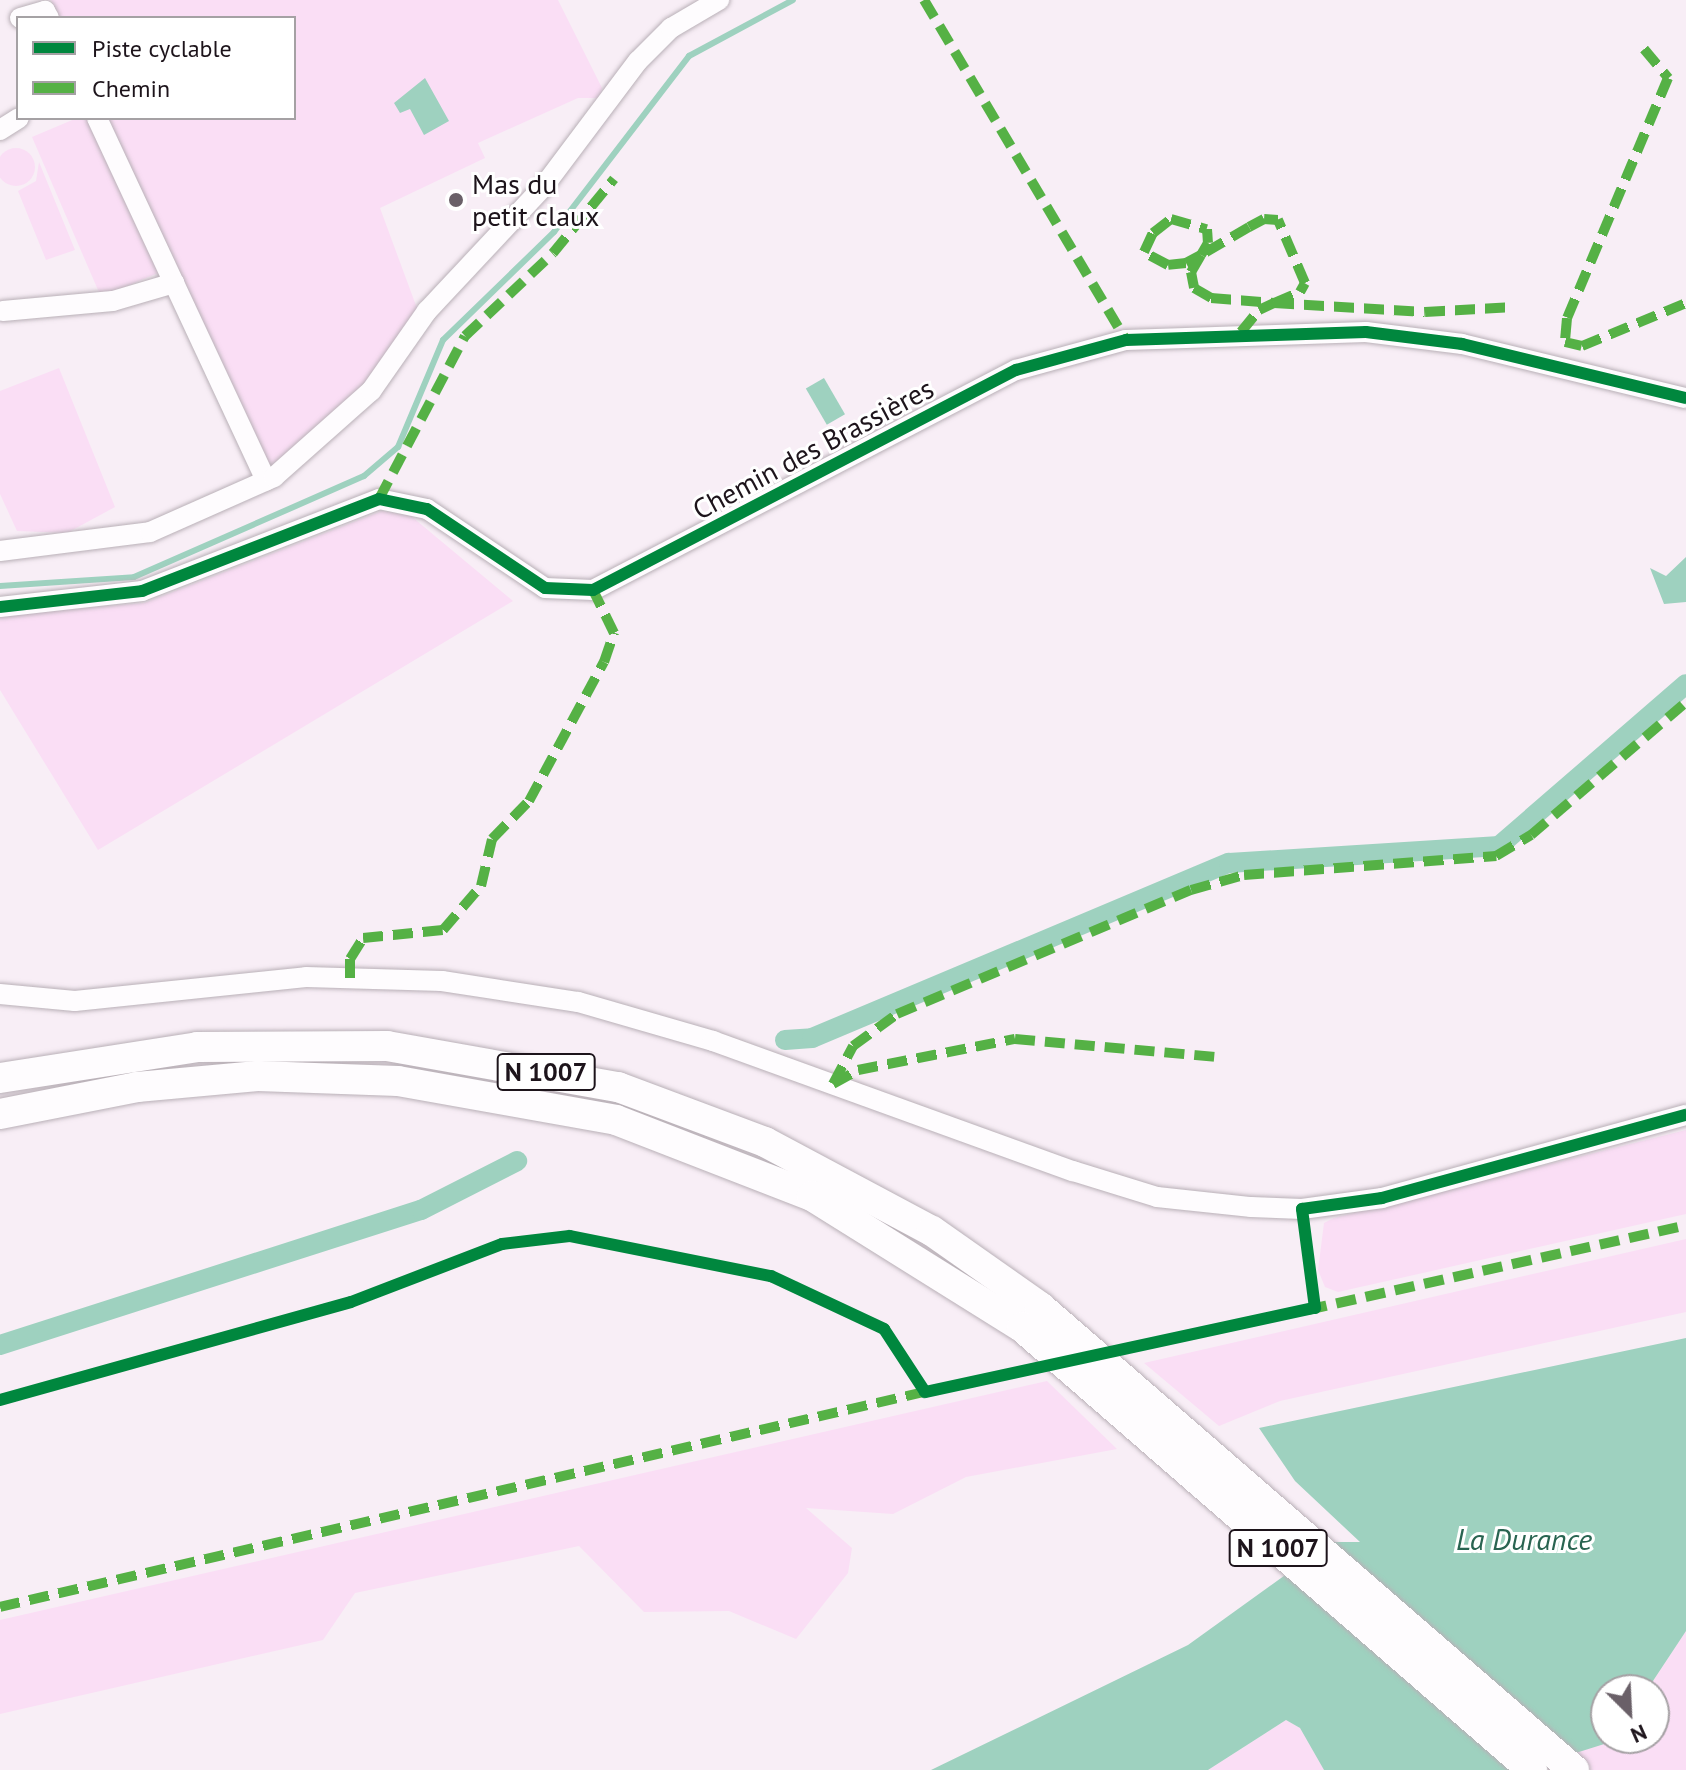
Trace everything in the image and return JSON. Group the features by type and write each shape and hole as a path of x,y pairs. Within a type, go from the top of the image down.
{"highway":[{"name":"N 1007","path":"0,1078 116,1054 277,1043 387,1046 529,1068 618,1087 828,1171 932,1231 1532,1770"},
{"name":"N 1007","path":"0,1114 137,1087 258,1076 398,1081 546,1104 687,1143 812,1196 1031,1317 1574,1770"}],"street":[{"path":"0,551 150,532 266,481 327,436 371,391 427,311 544,186 638,61 671,28 719,0"},
{"path":"26,16 45,11 48,16"},
{"path":"98,120 266,481"},
{"path":"3,311 113,301 174,283"},
{"name":"Chemin des Brassières","path":"0,607 142,591 379,499 427,509 545,588 593,590 1016,370 1126,340 1366,332 1462,344 1686,398"},
{"path":"0,994 75,1001 306,977 442,981 578,1002 713,1041 1073,1171 1157,1197 1251,1207 1302,1209 1382,1198 1686,1115"}],"shaded area":[{"path":"51,0 558,0 602,88 600,98 578,98 478,143 485,158 380,208 418,311 367,388 272,474 107,120 296,120 296,16 58,16"},
{"path":"72,120 89,120 158,273 101,297 32,137"},
{"path":"9,150 23,150 33,160 33,174 23,184 9,184 -1,174 -1,160"},
{"path":"39,162 75,250 46,260 18,191 36,181"},
{"path":"59,368 115,507 67,533 17,531 0,494 0,391"},
{"path":"382,511 411,516 513,601 98,850 0,690 0,615 144,603"},
{"path":"1686,1130 1686,1214 1338,1292 1325,1287 1318,1270 1324,1223 1334,1218"},
{"path":"1686,1239 1686,1312 1280,1401 1219,1426 1144,1363"},
{"path":"1047,1381 1117,1449 966,1477 893,1514 806,1508 852,1548 848,1573 796,1639 729,1611 644,1612 579,1546 355,1593 323,1640 0,1714 0,1620"},
{"path":"1686,1631 1686,1770 1522,1770 1590,1747 1590,1754 1670,1754 1670,1674 1658,1674"},
{"path":"1286,1720 1300,1728 1324,1770 1208,1770"}],"water":[{"path":"425,78 449,121 424,135 410,109 400,113 394,103"},
{"path":"824,378 845,414 827,425 806,389"},
{"path":"1686,557 1686,602 1664,604 1650,568 1666,576"},
{"name":"La Durance","path":"1686,1338 1686,1631 1658,1674 1590,1674 1590,1749 1522,1770 1324,1770 1300,1728 1286,1720 1208,1770 931,1770 1188,1645 1331,1542 1360,1542 1295,1481 1259,1428"}],"waterway":[{"path":"0,586 134,577 364,476 398,447 443,340 554,232 689,56 793,0"},
{"path":"785,1040 812,1038 1229,863 1499,846 1686,684"},
{"path":"0,1345 421,1210 517,1161"}],"marked path":[{"path":"924,0 1126,340"},
{"path":"1644,49 1668,78 1567,318 1565,342 1582,346 1686,303"},
{"path":"379,499 465,336 553,253 614,179"},
{"path":"1241,332 1259,310 1274,303 1300,292 1305,283 1278,220 1264,219 1249,227 1201,255 1186,263 1168,265 1144,252 1153,233 1171,219 1207,229 1208,243 1201,255 1191,272 1194,288 1211,298 1274,303 1425,312 1514,307"},
{"path":"350,978 350,959 363,938 443,930 481,886 492,839 529,801 604,662 614,633 593,590"},
{"path":"833,1084 853,1046 897,1014 1191,890 1244,875 1496,856 1531,835 1686,702"},
{"path":"833,1084 858,1070 1015,1039 1215,1057"},
{"path":"1307,1310 1686,1225"},
{"path":"0,1607 928,1391"}],"cycle path":[{"path":"0,607 142,591 379,499 427,509 545,588 593,590 1016,370 1126,340 1366,332 1462,344 1686,398"},
{"path":"0,1400 351,1302 502,1244 570,1236 771,1276 884,1329 925,1392 1315,1308 1302,1209 1382,1198 1686,1115"}],"place":[{"name":"Mas du petit claux","path":"456,200"}]}
